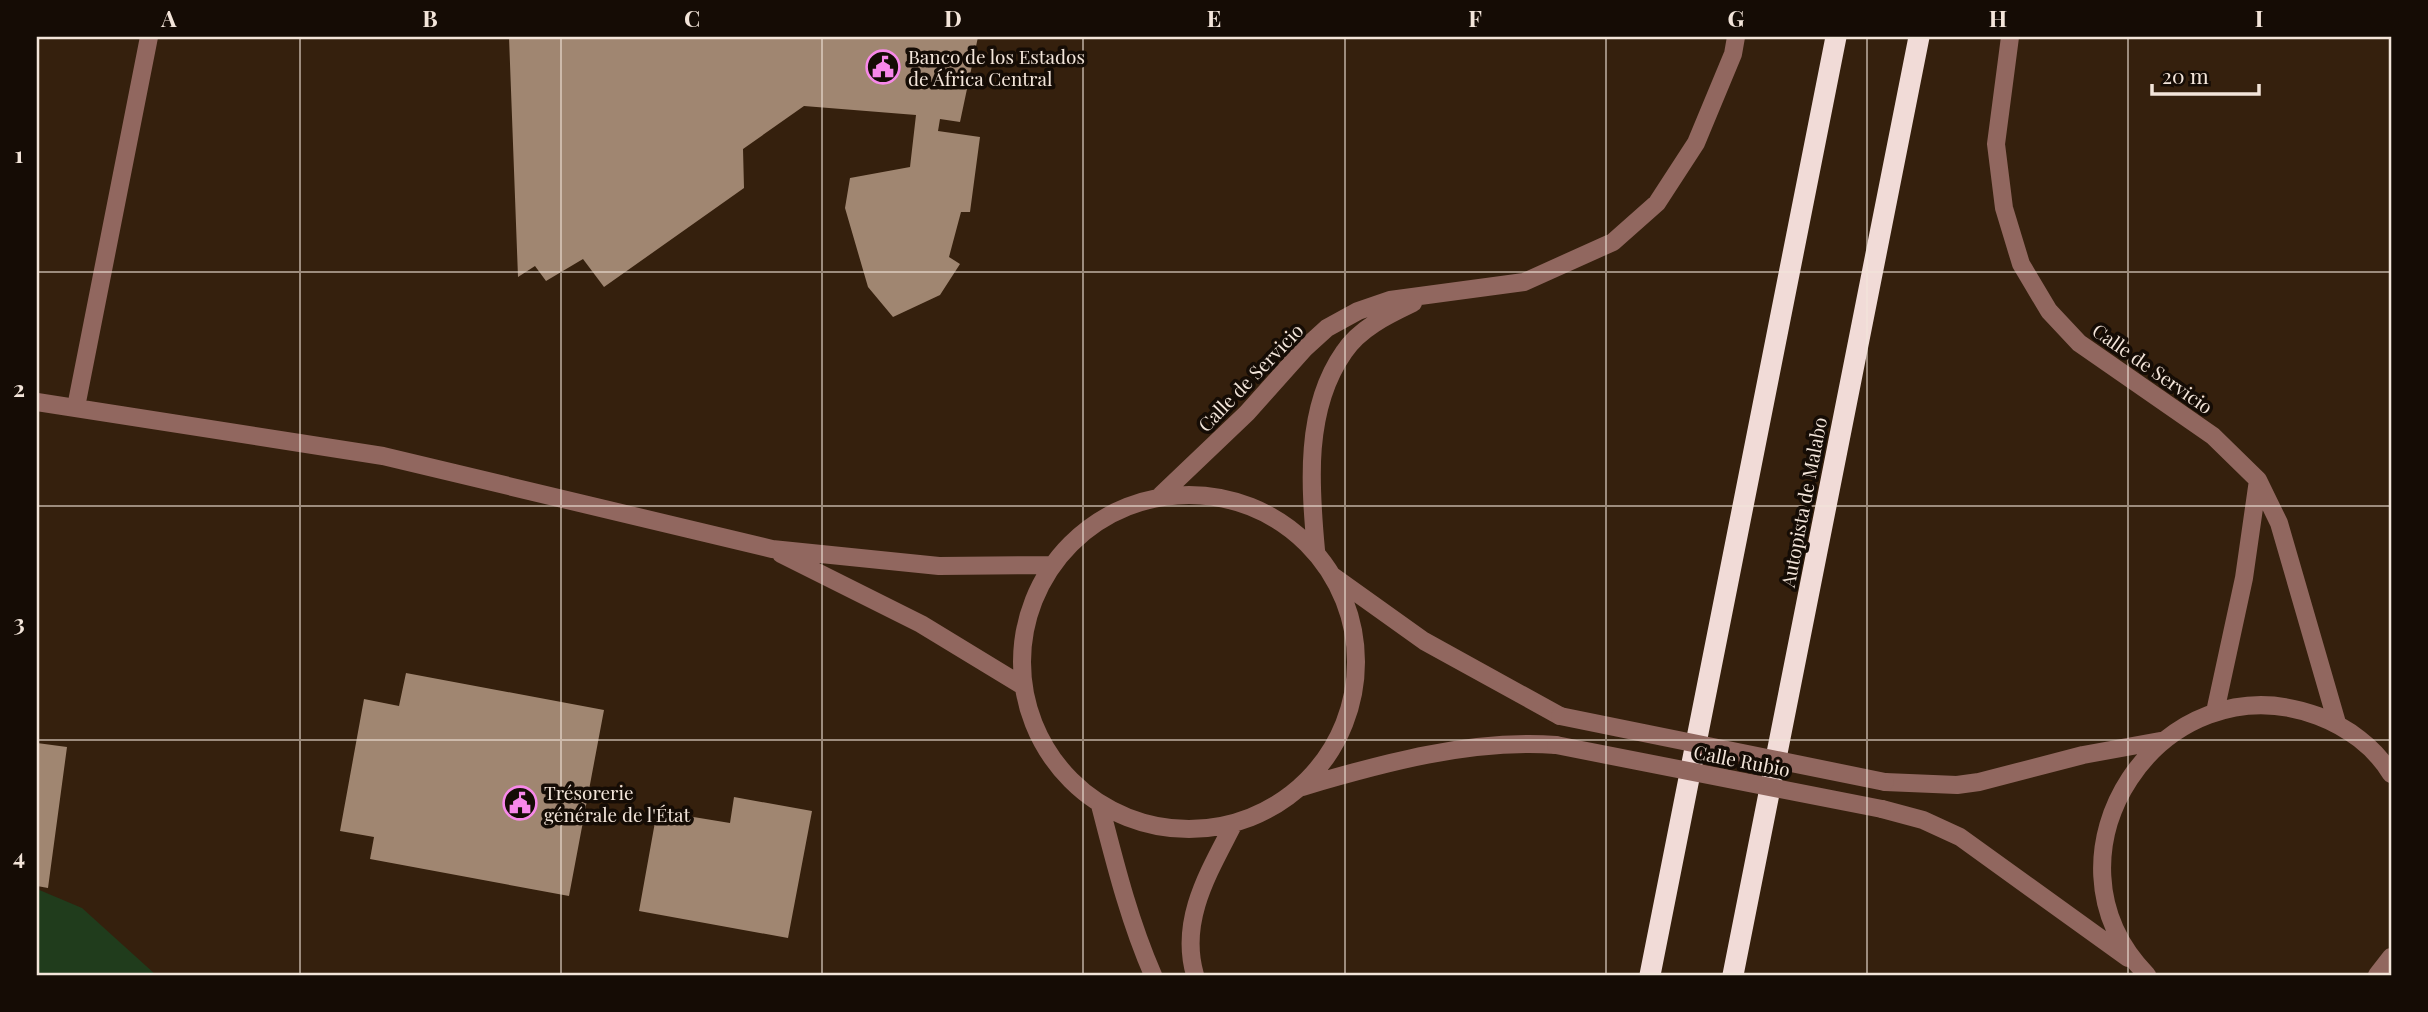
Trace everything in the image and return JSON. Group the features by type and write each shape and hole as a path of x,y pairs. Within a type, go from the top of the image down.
{"highway":[{"path":"1650,975 1836,37"},
{"name":"Autopista de Malabo","path":"1733,975 1919,37"}],"street":[{"path":"76,407 149,37"},
{"name":"Calle de Servicio","path":"1161,495 1247,413 1305,348 1327,328 1358,311 1390,300 1422,298 1524,282 1613,242 1657,204 1696,143 1733,54 1736,37"},
{"name":"Calle de Servicio","path":"2010,37 1996,144 2004,208 2021,264 2049,311 2079,343 2213,436 2258,480 2278,523 2337,723"},
{"name":"Calle de Servicio","path":"1316,550 1310,482 1316,422 1329,380 1344,351 1377,321 1422,298"},
{"path":"37,402 383,456 772,549 939,566 1051,565"},
{"path":"2215,712 2244,578 2258,480"},
{"path":"1161,495 1218,495 1271,514 1316,550 1333,576 1354,629 1355,687 1336,741 1302,787 1269,810 1233,825 1188,831 1142,824 1100,806 1063,774 1037,733 1023,686 1022,644 1031,603 1051,565 1081,533 1109,514 1161,495"},
{"path":"772,549 920,624 1023,686"},
{"name":"Calle Rubio","path":"1333,576 1424,641 1560,716 1885,782 1957,785 1979,782 2083,755 2161,741"},
{"path":"2147,975 2134,962 2111,918 2102,871 2108,822 2128,777 2161,741 2187,723 2215,712 2256,704 2298,708 2337,723 2380,757 2391,774"},
{"name":"Calle Rubio","path":"1302,787 1354,771 1482,746 1521,743 1556,746 1882,809 1923,820 1959,837 2134,962"},
{"path":"1100,806 1130,917 1153,975"},
{"path":"1195,975 1189,933 1203,884 1233,825"},
{"path":"2377,975 2391,957"}],"green space":[{"path":"37,889 82,908 156,975 37,975"}],"building":[{"path":"509,37 978,37 960,122 940,119 938,131 980,137 970,212 961,212 949,257 960,264 940,295 893,317 868,287 845,208 850,178 910,167 916,115 804,106 743,149 744,188 604,287 583,259 546,281 535,266 518,277"},
{"path":"406,673 604,710 569,896 370,859 374,837 340,831 364,699 399,706"},
{"path":"37,743 67,747 48,888 37,886"},
{"path":"734,797 812,811 788,938 639,911 657,811 730,823"}],"place":[{"name":"Banco de los Estados de África Central","path":"883,67"},
{"name":"Trésorerie générale de l'État","path":"520,803"}]}
